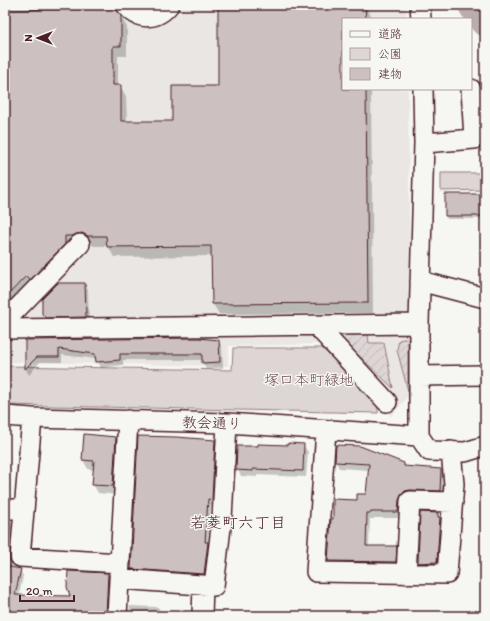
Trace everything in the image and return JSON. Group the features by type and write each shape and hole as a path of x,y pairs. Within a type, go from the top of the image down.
{"street":[{"path":"126,5 132,12 147,17 160,14 168,5"},
{"path":"420,5 421,18"},
{"path":"423,90 424,143 419,324 419,436 429,451 465,452 485,446"},
{"path":"424,143 474,139 471,90"},
{"path":"5,321 80,244"},
{"path":"420,281 485,298"},
{"path":"5,329 419,324"},
{"path":"316,325 387,402"},
{"path":"419,376 485,375"},
{"name":"教会通り","path":"5,416 226,423 419,436"},
{"path":"32,418 20,557 214,586 222,519 226,423"},
{"path":"117,616 128,420"},
{"path":"326,430 316,572 447,574 454,484 451,451"},
{"path":"406,574 410,501 453,502"},
{"path":"5,508 24,510"},
{"path":"202,616 204,585"}],"shaded area":[{"path":"5,5 406,5 407,18 342,18 342,90 408,90 411,393 391,416 326,344 229,346 228,366 5,362"}],"green space":[{"path":"441,173 485,173 485,190 441,191"},
{"path":"335,333 368,335 369,343 384,343 393,388"},
{"path":"408,338 408,391 397,350 399,340"},
{"name":"塚口本町緑地","path":"233,348 322,348 378,405 378,413 5,405 5,366 232,370"}],"building":[{"path":"218,5 365,5 366,18 342,18 342,90 366,90 368,303 212,304 211,246 107,247 106,236 88,236 82,233 72,236 65,236 65,244 30,280 26,276 5,298 5,10 115,8 121,16 121,46 113,46 113,85 121,85 121,121 172,121 172,86 218,86"},
{"path":"445,194 485,194 485,216 445,216"},
{"path":"58,283 85,283 86,317 46,318 42,314 42,299"},
{"path":"198,338 219,340 220,362 202,363 202,354 120,354 120,360 96,362 95,354 59,349 59,357 37,357 25,369 25,340"},
{"path":"84,434 116,437 113,486 92,485 94,461 82,460"},
{"path":"138,436 215,440 212,500 208,499 205,542 208,542 204,574 131,569"},
{"path":"288,443 304,444 303,471 253,469 253,471 236,470 237,446 258,446 258,444 288,445"},
{"path":"336,445 360,446 404,463 404,466 441,469 440,491 405,491 399,500 398,512 367,513 366,546 397,546 396,562 328,561 331,519 333,519 333,499 357,500 357,494 366,494 369,464 335,462"},
{"path":"420,512 438,513 438,517 440,517 437,562 418,563"},
{"path":"5,566 21,569 15,595 70,596 67,587 68,571 108,573 106,616 5,616"}],"waterway":[{"path":"474,5 485,20"}],"district":[{"name":"若菱町六丁目","path":"238,522"}]}
